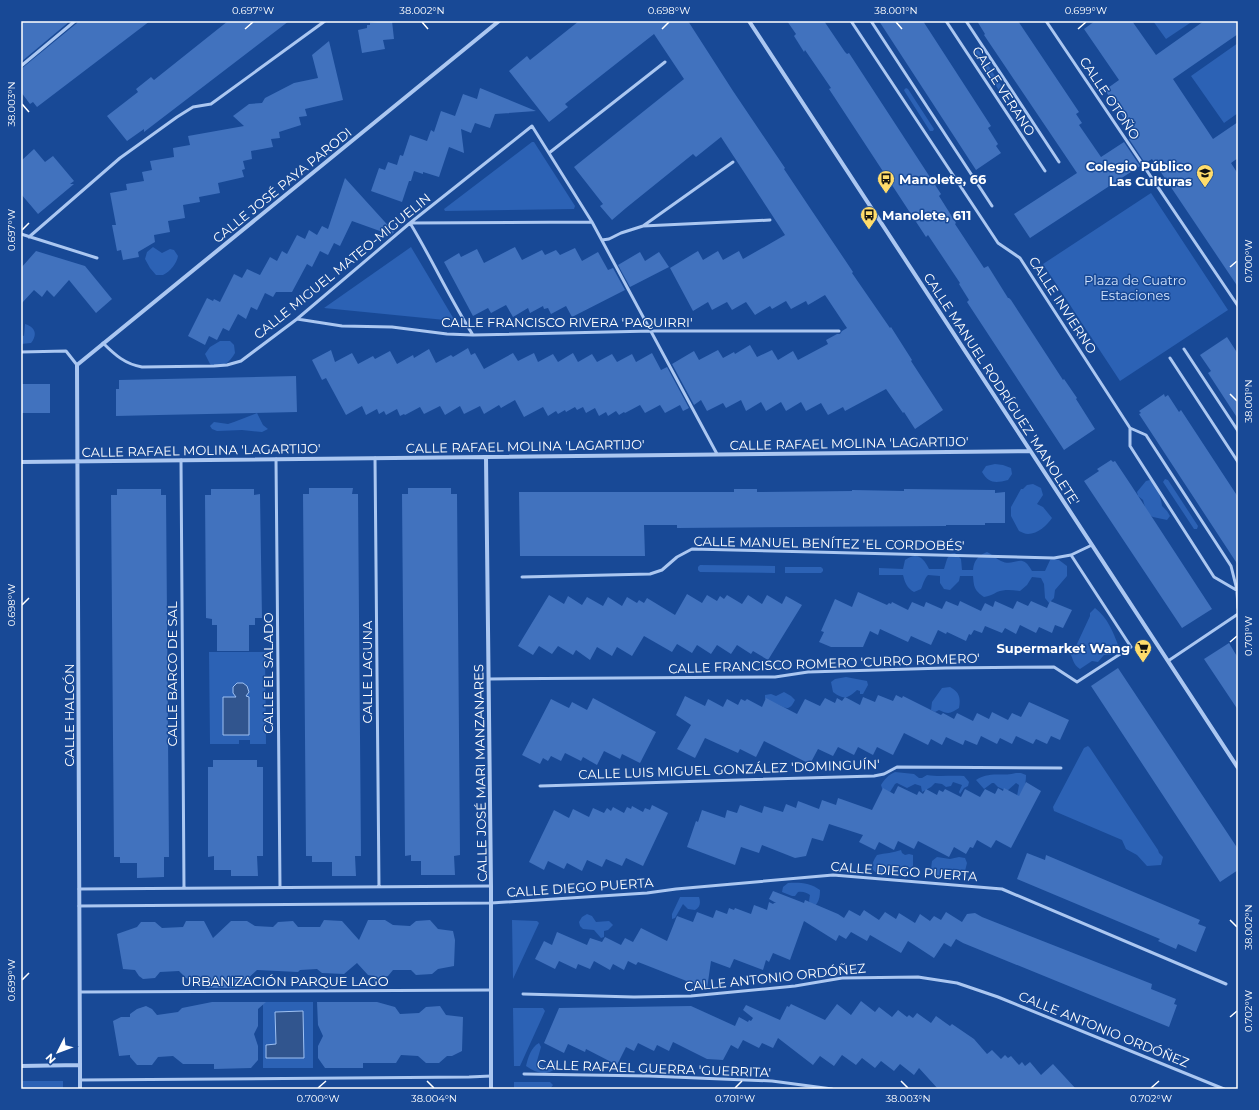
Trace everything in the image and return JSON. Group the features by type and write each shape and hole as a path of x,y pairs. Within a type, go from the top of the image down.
{"street":[{"name":"CALLE JOSÉ PAYA PARODI","path":"77,365 499,21"},
{"name":"CALLE MANUEL RODRÍGUEZ 'MANOLETE'","path":"749,21 1238,768"},
{"name":"CALLE HALCÓN","path":"77,365 80,1089"},
{"name":"CALLE RAFAEL MOLINA 'LAGARTIJO'","path":"21,462 1030,451"},
{"name":"CALLE JOSÉ MARI MANZANARES","path":"486,457 491,886 491,1089"},
{"path":"21,1066 80,1065"}],"lane":[{"path":"21,66 75,21"},
{"path":"29,236 120,158 192,107 211,104 325,21"},
{"name":"CALLE INVIERNO","path":"851,21 998,244 1020,258 1130,428 1130,446 1214,577 1238,590"},
{"path":"871,21 992,206"},
{"name":"CALLE VERANO","path":"946,21 1046,171"},
{"name":"CALLE VERANO","path":"966,21 1059,162"},
{"name":"CALLE OTOÑO","path":"1046,21 1238,306"},
{"path":"666,62 549,153 592,222 717,454"},
{"name":"CALLE MIGUEL MATEO-MIGUELIN","path":"104,343 124,361 138,366 207,366 227,365 241,361 297,319 410,223 532,126 549,153"},
{"path":"643,226 733,162"},
{"path":"602,240 609,239 621,233 643,226 770,220"},
{"path":"410,223 592,222"},
{"path":"410,223 473,335"},
{"path":"21,234 97,258"},
{"name":"CALLE FRANCISCO RIVERA 'PAQUIRRI'","path":"297,319 342,326 392,327 447,334 473,335 652,331 839,331"},
{"path":"1184,349 1238,431"},
{"path":"21,352 66,351 77,365"},
{"path":"1170,358 1238,462"},
{"name":"CALLE INVIERNO","path":"1130,428 1146,435 1231,566 1238,590 1238,608"},
{"name":"CALLE LAGUNA","path":"375,458 379,887"},
{"name":"CALLE EL SALADO","path":"276,459 280,887"},
{"name":"CALLE BARCO DE SAL","path":"181,460 184,888"},
{"name":"CALLE MANUEL BENÍTEZ 'EL CORDOBÉS'","path":"522,577 650,574 662,570 677,557 692,549 1054,558 1071,555 1092,545"},
{"name":"CALLE FRANCISCO ROMERO 'CURRO ROMERO'","path":"489,679 775,677 808,672 945,668 1054,667 1077,682 1131,647 1071,555"},
{"path":"1168,661 1238,614"},
{"name":"CALLE LUIS MIGUEL GONZÁLEZ 'DOMINGUÍN'","path":"540,786 874,776 884,774 897,767 1061,768"},
{"name":"CALLE DIEGO PUERTA","path":"79,906 491,903 647,893 834,874 1002,889 1226,984"},
{"path":"80,889 491,886"},
{"name":"CALLE ANTONIO ORDÓÑEZ","path":"523,994 634,997 691,996 795,986 842,978 918,977 957,983 998,997 1224,1089"},
{"name":"URBANIZACIÓN PARQUE LAGO","path":"80,992 491,990"},
{"name":"CALLE RAFAEL GUERRA 'GUERRITA'","path":"524,1074 772,1080 832,1089"},
{"path":"80,1080 491,1076"}],"green space":[{"path":"1153,21 1193,21 1166,39"},
{"path":"1238,43 1238,113 1224,123 1191,76"},
{"path":"976,49 979,51 1004,90 1003,92 1000,92 975,53 974,51"},
{"path":"906,88 934,129 933,131 930,131 905,92 904,90"},
{"path":"534,142 575,206 574,209 445,211 444,209"},
{"name":"Plaza de Cuatro Estaciones","path":"1151,193 1228,310 1120,381 1043,264"},
{"path":"153,247 162,253 170,249 174,250 178,256 173,267 163,275 156,275 145,259 147,252"},
{"path":"411,247 455,321 324,308"},
{"path":"25,324 33,329 35,334 31,343 21,344 21,335 24,336"},
{"path":"220,341 230,341 234,345 235,353 226,363 221,366 213,367 205,354 210,347"},
{"path":"257,413 263,425 268,429 262,432 242,430 217,431 212,429 210,426 214,422 228,424"},
{"path":"995,464 1011,468 1012,474 1008,480 993,482 987,479 982,472 986,466"},
{"path":"1165,479 1168,480 1198,526 1197,529 1194,529 1163,482"},
{"path":"1150,480 1155,485 1161,499 1162,506 1170,516 1167,520 1147,514 1143,500 1138,496 1137,492 1146,481"},
{"path":"1033,484 1041,488 1043,495 1037,504 1043,507 1052,518 1039,531 1032,534 1027,534 1019,531 1011,516 1011,507 1021,489 1027,485"},
{"path":"987,552 1006,563 1018,561 1024,562 1032,571 1045,571 1051,558 1059,560 1067,566 1067,576 1055,590 1054,598 1049,603 1045,598 1044,584 1041,578 1032,577 1027,585 1020,591 1003,590 984,597 975,588 973,576 960,576 959,581 950,590 944,589 940,583 940,576 928,575 921,589 914,592 907,585 903,575 879,575 879,568 903,569 905,560 913,556 922,559 929,569 944,569 950,554 955,553 961,559 962,570 973,570 977,559"},
{"path":"700,565 775,566 775,573 700,572 698,567"},
{"path":"785,567 821,567 823,571 821,573 785,573"},
{"path":"1095,608 1107,621 1119,647 1116,652 1111,655 1104,655 1098,662 1092,661 1080,669 1070,653 1073,647 1076,646 1090,613"},
{"path":"209,652 265,652 266,744 250,744 250,740 239,740 239,744 210,744"},
{"path":"846,677 867,681 868,685 863,694 860,694 860,691 857,690 848,697 843,697 833,692 831,682 835,679"},
{"path":"950,687 959,695 959,708 950,713 939,710 935,712 931,710 932,702 942,688"},
{"path":"784,692 795,700 789,708 785,708 765,699 765,695 771,694 776,696"},
{"path":"1088,746 1163,857 1161,865 1147,866 1137,855 1126,849 1122,840 1054,811 1053,807 1084,748"},
{"path":"895,772 914,774 919,778 927,775 964,776 969,782 968,786 964,788 960,794 959,792 962,785 953,782 951,786 946,787 942,784 935,783 922,792 921,786 915,784 907,788 897,783 890,792 883,791 881,785 890,774"},
{"path":"1016,773 1026,775 1026,781 1019,797 1017,796 1019,785 1016,783 1007,791 998,787 994,783 984,789 976,780 981,777 991,775"},
{"path":"901,850 905,855 913,855 913,866 906,871 899,873 885,875 875,872 873,863 877,855"},
{"path":"937,857 950,859 959,857 965,858 967,863 965,871 958,875 937,875 933,873 931,869 932,861"},
{"path":"788,883 805,884 820,890 819,899 816,905 814,907 811,905 809,901 810,895 806,893 798,892 795,896 792,896 782,892 783,887"},
{"path":"680,897 699,897 700,905 695,910 688,909 683,904 675,918 672,919 672,914"},
{"path":"587,914 592,916 596,922 609,921 613,925 608,930 604,931 604,937 601,938 594,930 583,929 580,926 579,922 582,917"},
{"path":"512,920 537,921 539,923 513,979"},
{"path":"263,1002 313,1002 313,1068 263,1068"},
{"path":"513,1008 543,1008 545,1011 520,1066 514,1066"},
{"path":"539,1043 541,1047 537,1061 540,1065 547,1067 553,1061 557,1060 560,1065 548,1073 540,1073 526,1066 532,1050"},
{"path":"21,1081 63,1081 63,1089 21,1089"},
{"path":"514,1082 550,1082 553,1085 550,1089 514,1089"}],"shaded area":[{"path":"237,683 243,683 247,686 249,692 246,696 249,697 249,735 223,735 223,697 236,697 233,693 233,687"},
{"path":"303,1011 304,1058 266,1058 266,1045 276,1044 275,1012"}],"building":[{"path":"21,21 70,21 21,62"},
{"path":"78,21 150,21 37,107 33,102 30,104 21,92 21,69"},
{"path":"228,21 289,21 144,132 144,129 127,141 107,116 138,92 136,89 151,77 154,80"},
{"path":"392,21 394,39 383,40 385,49 362,53 358,30 367,28 367,25 370,25 370,23"},
{"path":"579,21 688,21 853,272 852,273 890,328 891,327 943,410 915,429 886,389 845,411 843,407 828,415 821,403 806,411 801,402 786,411 781,402 766,411 761,402 746,411 741,400 726,408 723,403 707,411 701,400 694,405 672,364 694,351 699,360 718,350 723,358 734,352 735,354 750,345 757,357 772,350 778,360 793,351 798,360 828,344 826,340 840,334 847,328 825,295 808,305 806,301 791,309 786,301 772,309 770,306 755,315 746,302 732,310 727,302 712,310 708,302 693,311 670,268 698,251 703,260 718,251 723,260 739,251 743,259 785,235 721,137 696,157 693,154 612,220 600,206 603,204 574,167 684,79 654,34 565,104 568,107 549,122 509,71 527,56 530,60"},
{"path":"787,21 824,21 845,52 847,54 849,53 941,194 939,196 956,223 955,224 984,268 988,266 1063,380 1064,379 1077,398 1076,399 1095,429 1064,450 967,302 969,300 959,284 960,283 928,235 926,237 829,89 831,88 805,50 804,52 794,36 796,34"},
{"path":"879,21 923,21 991,126 988,128 998,144 996,146 1001,153 976,170"},
{"path":"977,21 1018,21 1079,112 1076,114 1082,123 1079,125 1101,157 1124,142 1140,166 1030,238 1014,214 1077,173 984,35 985,34"},
{"name":"Colegio Público Las Culturas","path":"1095,21 1132,21 1156,55 1204,21 1238,21 1238,34 1173,79 1213,139 1238,122 1238,158 1231,163 1238,174 1238,287 1152,159 1145,163 1129,139 1135,135 1105,90 1119,80 1084,29"},
{"path":"329,41 343,100 305,109 307,116 299,117 301,125 279,132 280,138 271,139 273,147 251,151 252,159 243,161 245,169 242,170 244,177 218,183 220,193 199,197 200,202 183,205 185,218 168,221 170,232 154,235 155,242 138,252 139,257 123,260 121,250 117,251 112,225 116,225 110,193 127,190 126,184 144,181 142,172 152,170 150,161 174,157 173,148 190,145 188,136 244,126 233,116 249,104 262,103 265,98 294,83 318,78 312,55"},
{"path":"480,88 536,111 495,114 490,128 475,123 471,133 461,129 464,153 449,147 439,177 414,171 402,202 371,191 379,168 385,170 388,162 397,165 400,155 403,156 410,135 427,141 431,130 434,132 441,111 455,116 463,94 477,99"},
{"path":"34,149 45,162 53,156 74,181 70,184 74,184 38,214 21,194 21,161"},
{"path":"345,178 394,232 391,235 352,221 340,246 334,243 328,255 320,251 312,267 307,264 292,292 276,292 273,297 265,293 257,310 251,307 246,319 238,314 229,331 223,328 217,340 209,336 205,345 188,336 207,298 220,302 234,274 242,278 247,269 260,275 270,257 277,261 282,251 287,254 297,235 305,239 309,230 317,235 322,226 328,229"},
{"path":"515,247 522,260 542,250 545,255 556,250 560,255 575,248 582,261 598,252 608,270 613,268 625,290 572,317 566,306 551,314 548,308 544,309 543,306 530,313 528,308 513,317 506,305 491,313 488,308 473,316 444,262 459,253 461,257 477,249 484,263"},
{"path":"36,251 85,266 112,299 96,313 69,280 54,297 47,290 42,297 34,290 21,304 21,268"},
{"path":"640,252 645,261 659,252 669,267 630,287 618,265"},
{"path":"1227,337 1238,354 1238,419 1208,373 1211,371 1200,355"},
{"path":"468,348 471,355 475,353 484,369 513,353 518,361 534,353 538,362 553,354 558,362 573,353 578,362 592,354 597,362 612,354 617,362 632,354 636,362 652,353 661,370 667,367 689,408 683,411 680,405 665,413 660,405 645,413 640,405 619,415 616,411 608,416 606,412 599,416 595,408 586,413 583,407 577,410 575,407 558,414 556,411 548,416 543,407 524,417 515,400 501,408 499,405 484,414 480,406 464,414 460,406 445,415 440,406 424,414 420,407 400,416 397,409 386,415 384,411 379,414 377,409 366,415 362,406 346,415 326,378 322,380 312,360 331,350 335,362 352,353 358,364 373,356 375,359 390,351 397,364 413,355 414,358 429,349 436,363 451,355 453,357"},
{"path":"296,376 297,412 116,416 116,389 119,389 119,380"},
{"path":"21,384 50,384 50,413 21,413"},
{"path":"1164,394 1165,397 1168,395 1179,412 1181,410 1238,497 1238,565 1139,414 1141,413 1139,411"},
{"path":"1111,460 1113,462 1115,461 1212,609 1182,628 1084,481 1099,471 1097,469"},
{"path":"309,488 353,488 352,494 358,494 361,856 355,856 356,876 332,876 332,862 312,862 312,856 306,856 303,494 309,494"},
{"path":"408,488 451,488 451,494 457,494 460,855 454,856 455,875 421,875 421,861 411,861 411,855 405,856 402,494 408,494"},
{"path":"117,489 161,489 161,495 166,495 169,857 164,857 164,877 137,878 137,863 120,863 120,857 114,857 111,495 117,495"},
{"path":"211,489 254,489 254,495 260,494 262,618 255,618 255,625 249,625 249,651 217,651 217,625 212,625 212,619 206,618 205,495 211,495"},
{"path":"734,489 757,489 757,492 852,490 904,491 904,489 995,490 995,493 1005,492 1005,523 946,526 677,528 677,525 644,525 645,556 520,556 519,492 734,492"},
{"path":"858,592 887,605 889,603 891,604 892,602 908,610 912,602 924,607 926,602 942,609 946,601 958,606 960,601 981,611 985,603 993,607 995,601 1013,609 1017,601 1028,606 1031,601 1047,608 1050,601 1072,610 1063,628 1055,625 1052,633 1039,627 1036,633 1020,625 1016,634 1005,628 1002,633 985,626 982,633 974,630 971,635 969,634 966,641 947,632 946,634 938,630 931,645 911,636 908,642 880,629 878,635 870,631 863,647 831,647 819,642 824,632 821,631 835,599 852,607"},
{"path":"687,594 702,603 707,595 717,601 720,596 724,599 727,595 742,604 748,595 762,604 767,595 782,604 786,596 802,605 768,660 753,651 751,654 737,645 731,654 717,645 711,654 697,645 692,653 677,644 672,652 644,636 632,656 617,647 612,656 597,647 590,660 576,650 573,655 558,646 552,654 539,646 533,655 518,646 549,595 564,604 568,596 582,605 587,597 603,606 608,597 622,606 627,597 637,603 639,600 644,603 647,598 675,615"},
{"path":"1229,643 1238,658 1238,710 1204,659"},
{"path":"1118,668 1238,849 1238,870 1220,882 1091,686"},
{"path":"878,695 893,701 896,695 902,698 903,696 941,715 943,713 954,719 957,713 973,721 977,713 989,719 992,712 1008,720 1012,713 1021,717 1029,702 1069,720 1060,740 1051,736 1047,744 1036,739 1033,744 1016,736 1012,744 1000,738 997,744 981,736 977,745 965,740 963,745 946,737 942,745 931,739 928,745 904,733 893,755 877,747 873,755 858,747 854,755 838,747 833,756 818,749 810,764 764,741 756,757 740,749 738,753 705,738 695,758 677,749 691,725 676,715 685,696 705,706 708,699 723,707 727,699 738,705 741,699 745,701 747,699 762,707 766,698 797,714 805,699 820,706 825,698 835,703 837,698 842,701 845,697 860,705 863,697 875,702"},
{"path":"593,698 656,732 640,763 622,754 620,759 604,751 597,765 583,757 581,761 565,753 561,761 551,756 548,761 543,758 540,764 522,755 551,699 569,708 572,702 587,710"},
{"path":"213,760 257,760 257,767 263,767 263,856 257,856 258,876 231,876 231,870 214,870 214,856 208,857 208,767 213,767"},
{"path":"1026,782 1041,791 1011,848 996,840 991,848 977,840 973,848 970,847 966,854 954,847 949,857 918,841 914,849 898,841 894,850 879,842 875,850 859,842 863,835 829,824 823,841 812,838 806,856 795,858 762,845 759,853 741,847 735,865 687,847 696,821 698,822 702,810 725,818 727,810 737,813 740,805 762,813 764,806 783,812 786,804 796,808 798,801 819,809 822,800 836,805 838,798 872,810 883,788 894,794 898,786 917,795 919,791 923,794 926,789 937,795 939,790 943,792 945,789 961,797 965,789 980,797 985,789 995,794 998,788 1003,791 1004,788 1019,796"},
{"path":"652,805 668,813 643,866 626,858 622,866 606,859 602,867 587,860 582,871 567,863 564,869 548,861 544,870 529,862 554,810 569,818 573,809 589,817 593,808 604,813 607,808 611,811 613,807 624,813 627,807 631,809 632,806 643,812 645,808 650,810"},
{"path":"1027,853 1045,860 1046,855 1200,920 1198,924 1206,927 1196,952 1178,944 1176,949 1158,941 1160,939 1017,879"},
{"path":"773,891 804,903 805,900 844,918 849,910 860,916 864,910 879,920 885,912 896,919 899,913 915,923 920,914 930,921 934,916 941,920 946,912 962,922 967,914 975,913 1152,984 1151,989 1176,999 1174,1004 1177,1005 1169,1027 956,939 951,947 944,943 934,958 908,941 901,953 870,935 867,941 851,932 846,939 839,935 836,941 804,921 790,960 773,953 769,962 766,960 763,970 734,959 730,968 711,961 707,989 638,962 636,965 628,961 624,970 613,964 610,970 594,961 590,969 578,964 576,969 559,961 555,969 535,959 544,941 552,945 557,932 587,945 590,938 602,942 605,937 621,945 625,938 633,942 641,928 667,941 677,916 693,922 697,912 713,918 716,910 727,914 729,908 734,910 735,908 751,914 754,905 767,910 769,902 773,904 776,903 769,899"},
{"path":"324,920 342,921 359,940 368,920 385,920 393,925 410,926 416,921 430,920 438,929 453,931 455,940 454,966 438,969 432,974 416,975 411,970 393,970 388,976 374,982 374,976 368,975 357,963 344,974 322,973 317,969 300,970 298,972 257,970 237,988 208,988 186,978 179,971 160,972 155,978 143,979 135,970 123,969 117,934 137,927 141,922 155,922 162,928 183,927 186,921 204,921 213,938 231,921 247,921 255,926 273,927 278,922 293,921 298,927 320,927"},
{"path":"861,1001 875,1012 879,1007 892,1017 898,1010 907,1017 909,1015 913,1018 917,1013 931,1023 936,1016 950,1026 952,1024 974,1039 987,1054 992,1050 1001,1059 1005,1055 1008,1058 1011,1056 1019,1065 1022,1062 1025,1066 1030,1062 1041,1075 1053,1064 1076,1089 938,1089 919,1068 914,1075 900,1064 894,1071 881,1061 875,1068 862,1058 856,1065 842,1055 834,1066 820,1056 813,1065 778,1038 773,1048 762,1043 759,1048 743,1040 738,1049 731,1045 723,1060 707,1059 673,1042 669,1051 657,1045 654,1051 638,1043 634,1051 626,1047 617,1065 586,1049 585,1052 568,1044 564,1053 544,1043 559,1008 691,1006 735,1026 739,1017 748,1022 753,1018 743,1010 746,1005 780,1020 787,1006 789,1007 791,1004 825,1020 837,1004 851,1015"},
{"path":"212,1002 266,1002 258,1009 258,1026 254,1034 258,1046 258,1060 251,1068 214,1069 214,1064 183,1064 173,1056 158,1057 152,1065 137,1065 130,1055 119,1056 113,1021 121,1017 130,1017 130,1014 137,1009 146,1006 152,1009 157,1015 178,1012 182,1008"},
{"path":"317,1002 377,1002 395,1007 400,1014 419,1013 426,1007 440,1006 446,1015 463,1017 462,1051 452,1056 447,1056 439,1063 426,1063 418,1056 401,1055 396,1063 363,1063 363,1068 325,1068 318,1058 318,1046 323,1036 318,1025"}],"place":[{"name":"Colegio Público Las Culturas","path":"1205,188"},
{"name":"Manolete, 66","path":"886,194"},
{"name":"Manolete, 611","path":"869,230"},
{"name":"Supermarket Wang","path":"1143,663"}]}
